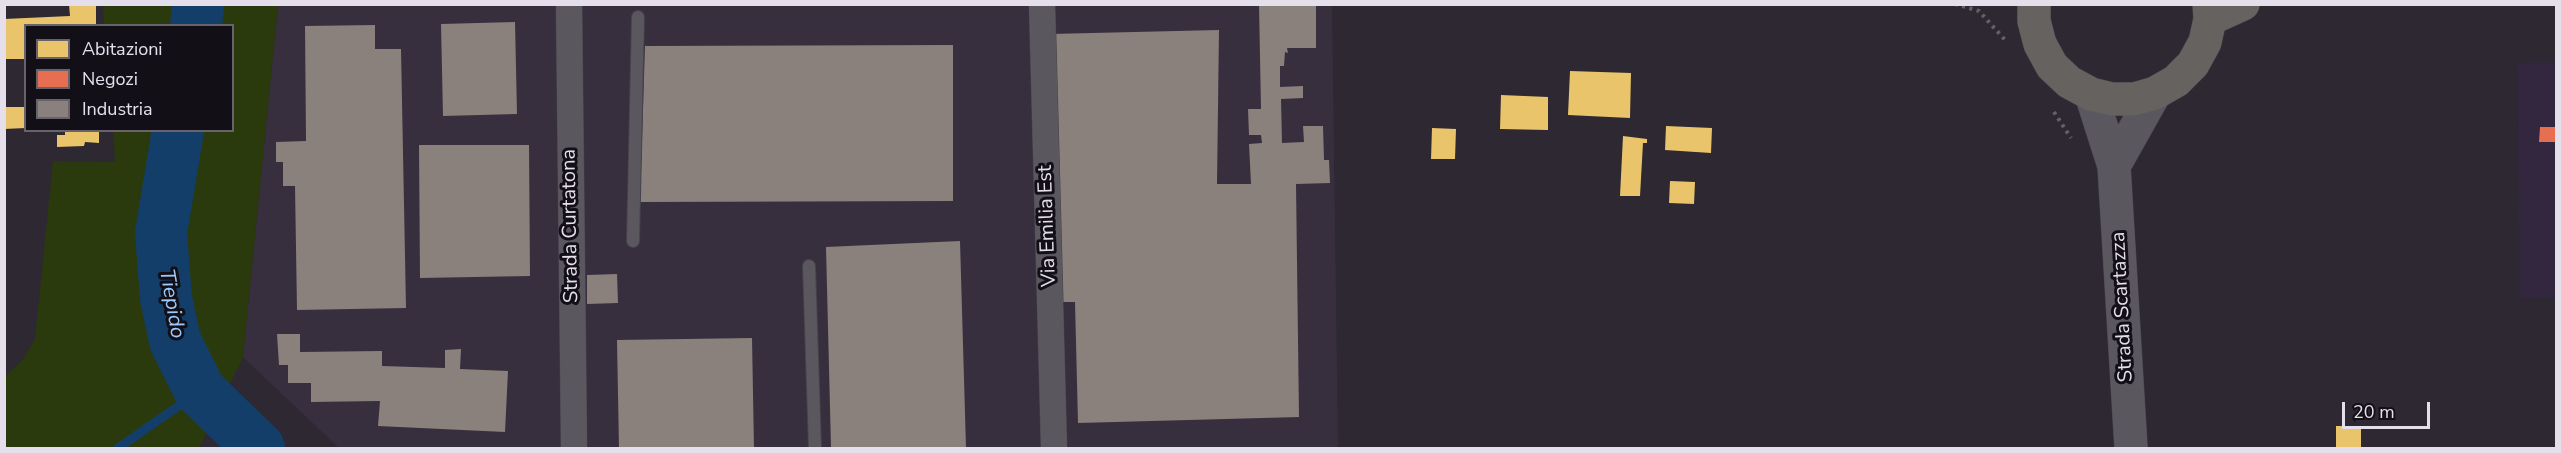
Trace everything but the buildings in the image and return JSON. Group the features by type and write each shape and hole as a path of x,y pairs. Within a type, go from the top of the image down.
{"main road":[{"path":"2028,10 2040,44 2052,66 2069,82 2091,94 2112,99 2134,99 2155,93 2176,81 2193,64 2205,42 2210,12 2243,4"}],"street":[{"name":"Strada Curtatona","path":"568,4 574,448"},
{"name":"Via Emilia Est","path":"1042,4 1054,448"},
{"path":"2114,166 2155,93"},
{"name":"Strada Scartazza","path":"2091,94 2114,166 2131,448"}],"lane":[{"path":"633,241 638,17"},
{"path":"809,266 815,448"}],"shaded area":[{"path":"278,5 1332,5 1338,448 339,448 243,357"},
{"path":"2556,62 2556,298 2520,298 2517,63"}],"green space":[{"path":"103,5 278,5 243,357 199,448 5,448 5,376 22,361 35,339 53,161 115,162 113,132 234,132 234,24 104,24"}],"waterway":[{"name":"Tiepido","path":"196,24 198,4"},
{"name":"Tiepido","path":"178,132 161,233 166,298 175,341 200,391 259,448"},
{"path":"118,448 200,391"}]}
